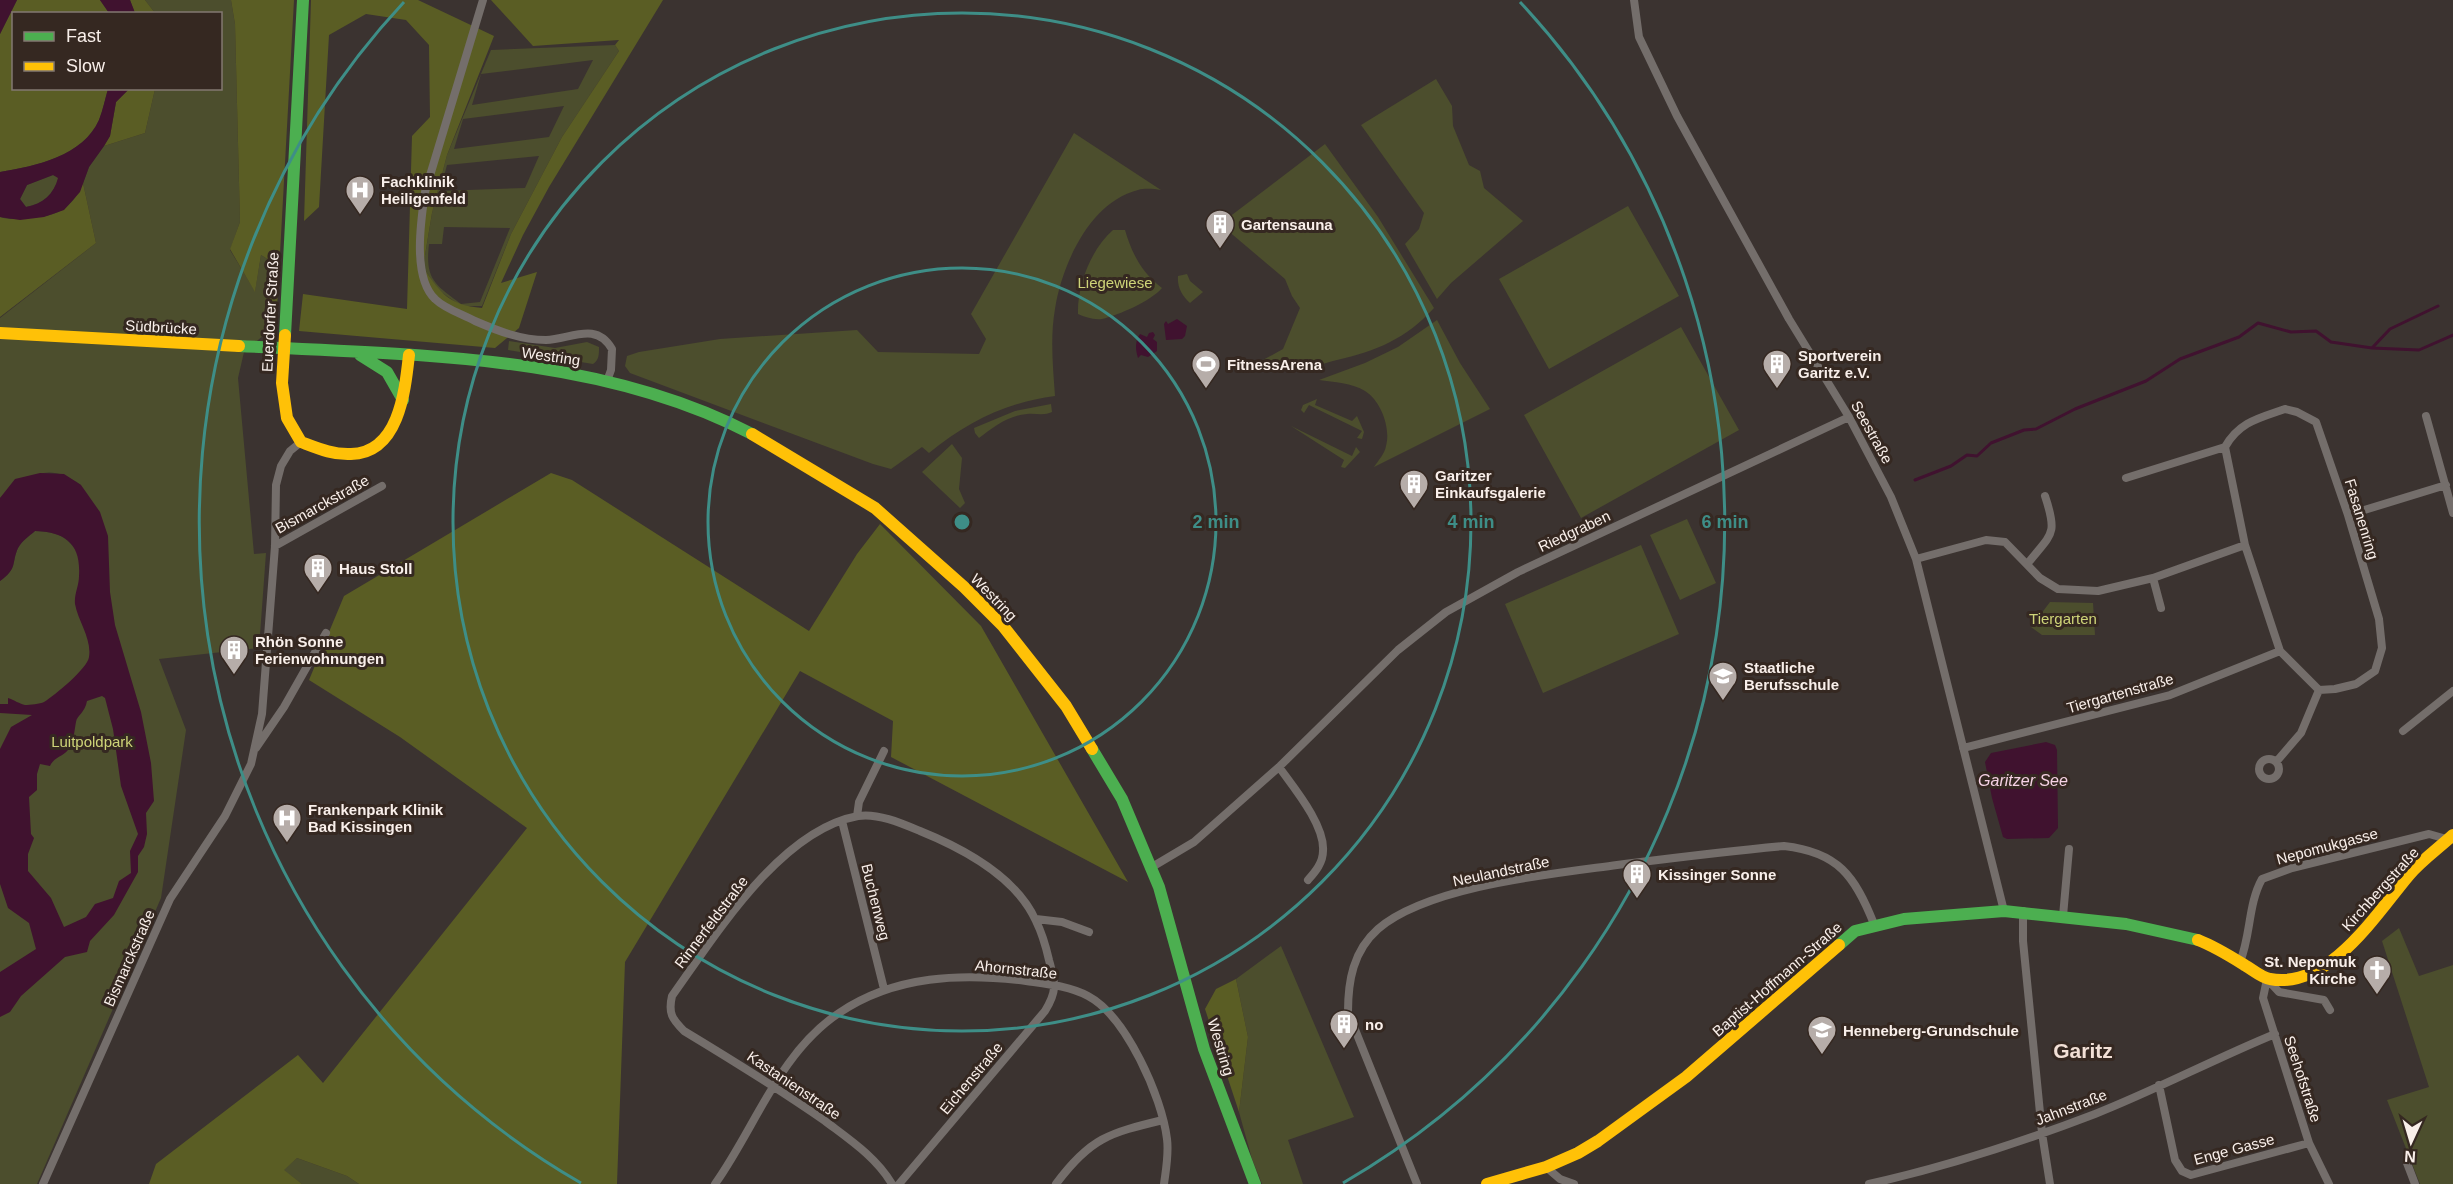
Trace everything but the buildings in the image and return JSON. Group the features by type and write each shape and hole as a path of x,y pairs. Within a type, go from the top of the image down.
{"main road":[{"name":"Euerdorfer Straße","path":"301,442 287,418 282,383 303,0"},
{"name":"Südbrücke","path":"0,333 355,352"},
{"path":"355,352 387,372 403,400"},
{"name":"Westring","path":"355,352 544,368 642,390 687,406 736,426 774,446 874,508 937,563 1003,626 1066,706 1122,799 1152,867 1173,932 1204,1049 1255,1184"},
{"path":"301,442 336,455 368,450 380,443 393,428 403,400 408,355"},
{"name":"Kirchbergstraße","path":"2266,979 2288,981 2327,964 2360,936 2411,873 2451,838"},
{"name":"Baptist-Hoffmann-Straße","path":"1487,1184 1546,1167 1578,1154 1598,1141 1677,1084 1855,931 1874,924 1904,919 2004,911 2126,924 2188,937 2214,946 2266,979"}],"street":[{"path":"483,0 425,192 421,220 422,274 427,289 435,299 498,331 520,337 546,340 588,333 603,337 612,349 611,370 607,381"},
{"name":"Seestraße","path":"1634,0 1639,37 1677,116 1789,319 1849,417 1891,497 1916,559 2004,911"},
{"name":"Fasanenring","path":"2225,447 2233,433 2254,419 2285,409 2316,422 2348,515 2379,619 2382,648 2374,671 2356,684 2319,690"},
{"path":"2426,416 2453,513"},
{"name":"Riedgraben","path":"1152,867 1183,850 1225,814 1279,767 1398,650 1446,612 1518,572 1849,417"},
{"name":"Bismarckstraße","path":"43,1184 170,899 225,816 251,764 261,714 275,546 277,476 290,451 301,442"},
{"path":"2126,478 2225,447 2245,545 2280,651 2319,690 2301,733 2276,762"},
{"path":"2348,515 2446,485"},
{"name":"Bismarckstraße","path":"275,546 382,486"},
{"path":"2028,563 2052,533 2053,521 2045,496"},
{"path":"1916,559 1986,540 2006,542 2040,578 2058,589 2097,591 2153,578 2245,545"},
{"path":"2153,578 2161,608"},
{"name":"Bismarckstraße","path":"255,750 284,707 326,633"},
{"name":"Tiergartenstraße","path":"1963,748 2170,695 2280,651"},
{"path":"2403,731 2453,691"},
{"path":"858,816 859,802 884,751"},
{"path":"1279,767 1303,801 1322,836 1323,852 1319,867 1308,880"},
{"name":"Rinnerfeldstraße","path":"672,1019 669,1007 672,996 736,907 765,873 814,835 858,816 880,817 910,827 970,854 1007,883 1036,919 1056,985"},
{"name":"Buchenweg","path":"842,821 884,989"},
{"name":"Nepomukgasse","path":"2240,962 2246,947 2257,889 2262,879 2292,868 2429,834 2451,838"},
{"name":"Neulandstraße","path":"1417,1184 1348,1012 1350,979 1362,947 1378,929 1404,911 1484,886 1536,876 1784,846 1805,848 1830,858 1851,878 1866,902 1874,924"},
{"path":"2063,916 2069,849"},
{"path":"2023,912 2023,941 2042,1133 2050,1184"},
{"path":"1036,919 1062,922 1089,932"},
{"name":"Ahornstraße","path":"715,1184 789,1063 815,1032 839,1013 884,989 933,979 986,976 1056,985 1087,996 1102,1006 1131,1043 1152,1081 1163,1120 1167,1154 1164,1184"},
{"path":"2266,979 2279,992 2324,1000 2330,1010"},
{"name":"Seehofstraße","path":"2266,979 2263,998 2309,1143 2329,1184"},
{"name":"Eichenstraße","path":"899,1184 1045,1011 1053,998 1056,985"},
{"name":"Kastanienstraße","path":"672,1019 684,1031 775,1085 869,1155 884,1170 892,1184"},
{"name":"Jahnstraße","path":"1869,1184 1908,1175 2042,1133 2097,1113 2275,1034"},
{"name":"Enge Gasse","path":"2159,1085 2175,1160 2182,1171 2191,1175 2309,1143"},
{"path":"1056,1184 1093,1143 1118,1131 1163,1120"},
{"path":"2407,1162 2415,1184"},
{"path":"1546,1167 1560,1179 1574,1184"}],"green space":[{"path":"17,0 100,0 108,12 12,12 12,90 108,90 99,120 82,142 57,157 0,172 0,34"},
{"path":"130,0 145,0 154,12 135,12"},
{"name":"Luitpoldpark","path":"145,0 231,0 235,24 240,222 230,250 255,291 261,255 269,260 265,334 244,352 238,378 254,554 266,553 259,648 159,659 186,730 161,898 37,1184 0,1184 0,581 12,569 20,545 35,531 59,535 76,550 81,485 57,474 39,474 0,498 0,318 96,243 83,183 89,167 104,146 145,133 155,90 222,90 222,12 154,12"},
{"path":"231,0 294,0 276,326 265,334 269,260 261,255 255,292 230,249 240,222 235,24"},
{"path":"311,0 418,0 494,36 447,155 432,213 423,267 441,291 454,301 482,308 511,234 562,137 619,51 615,45 619,40 533,46 491,0 663,0 549,187 523,235 501,283 537,272 519,328 495,348 299,331 303,294 407,309 412,136 430,117 429,45 406,20 366,14 329,35 319,207 304,221"},
{"path":"615,45 619,51 562,137 511,234 482,306 461,306 438,290 423,267 432,213 447,155 491,50","holes":["593,60 578,89 472,105 481,74","564,106 549,137 454,149 463,119","539,156 525,188 440,191 447,165","444,227 510,228 480,302 461,304 433,280 429,265 429,244 442,244"]},
{"path":"1436,79 1452,106 1453,126 1469,165 1480,171 1484,188 1523,221 1451,283 1437,299 1405,244 1419,229 1424,213 1361,125"},
{"path":"128,90 155,90 145,133 104,146 110,136 116,102"},
{"path":"1074,133 1161,190 1138,190 1121,197 1106,207 1092,221 1081,237 1064,273 1053,320 1052,352 1055,396 1020,403 988,415 958,432 929,453 922,447 891,469 630,373 625,366 627,356 639,352 720,339 857,330 878,352 979,354 986,339 971,314"},
{"path":"1325,144 1378,217 1434,308 1413,328 1377,348 1314,366 1286,366 1263,360 1283,349 1300,308 1285,279 1220,224"},
{"path":"53,175 59,177 51,193 38,203 26,207 20,199 27,185"},
{"path":"83,183 96,243 0,317 0,217 17,219 55,213 68,206"},
{"path":"1628,206 1679,296 1549,369 1499,279"},
{"name":"Liegewiese","path":"1113,230 1125,230 1139,262 1162,288 1143,302 1117,314 1102,319 1086,317 1078,314 1083,280 1098,247"},
{"name":"Liegewiese","path":"1187,274 1190,281 1203,292 1190,303 1178,284 1178,276"},
{"path":"1437,320 1460,363 1490,409 1374,467 1384,451 1387,439 1386,423 1376,401 1371,395 1354,386 1319,380 1365,363 1398,347"},
{"path":"1681,327 1739,430 1581,518 1524,415"},
{"path":"509,341 555,348 587,342 599,347 599,355 593,364 508,350"},
{"path":"1317,399 1315,405 1352,421 1357,416 1364,432 1362,439 1357,438 1362,431 1309,405 1304,413 1301,410 1303,405"},
{"path":"1051,404 1052,412 1020,415 1008,419 979,438 975,433 974,428 1015,411"},
{"path":"1291,426 1352,456 1356,447 1360,452 1345,468 1341,467 1344,460"},
{"path":"952,444 962,458 959,489 965,503 960,508 922,472"},
{"path":"551,473 572,480 809,631 857,554 880,524 981,626 1128,882 891,757 893,721 800,671 625,962 617,1184 359,1184 347,1176 297,1158 284,1170 302,1184 149,1184 156,1164 298,1055 323,1083 527,828 400,737 309,680 344,596"},
{"path":"1687,519 1716,583 1680,600 1650,535"},
{"path":"1641,545 1679,634 1543,693 1505,604"},
{"name":"Tiergarten","path":"2050,602 2093,603 2095,635 2042,635 2031,627"},
{"path":"2399,928 2419,976 2453,965 2453,1184 2420,1184 2387,1100 2429,1087 2382,941"},
{"path":"1281,946 1354,1117 1288,1140 1303,1184 1262,1184 1252,1159 1239,1112 1248,1037 1236,979"},
{"path":"1236,979 1248,1037 1239,1112 1205,1009 1216,989"},
{"path":"297,1158 347,1176 359,1184 302,1184 283,1170"}],"water":[{"path":"0,0 17,0 0,34"},
{"path":"100,0 130,0 135,12 108,12"},
{"path":"108,90 128,90 116,102 110,136 89,167 80,192 64,210 44,217 20,220 0,217 0,172 43,162 70,151 92,132 99,120","holes":["53,175 58,178 43,201 26,207 20,199 27,185"]},
{"path":"1177,319 1187,326 1185,336 1182,339 1166,340 1164,324 1166,321 1168,324"},
{"path":"1153,332 1155,335 1153,339 1157,342 1157,351 1148,357 1141,355 1138,358 1136,347 1138,337 1140,334 1147,337"},
{"path":"40,473 64,474 81,485 100,512 108,536 110,592 115,625 141,712 151,763 154,801 146,813 147,834 144,847 138,856 138,872 114,915 90,941 87,952 65,957 21,996 10,1012 0,1017 0,972 36,949 29,923 8,908 0,884 0,749 11,727 32,715 0,713 0,704 8,704 8,698 25,705 44,702 83,668 89,657 87,637 75,604 79,565 74,548 69,542 55,534 35,531 20,545 12,569 0,581 0,498 15,479","holes":["102,696 105,698 113,729 121,786 138,834 130,851 131,873 119,881 113,898 95,904 86,917 64,927 51,898 28,871 28,854 34,838 31,834 29,797 37,790 37,774 40,764 50,766 70,747 77,720 87,701"]},
{"name":"Garitzer See","path":"2046,742 2055,745 2057,750 2058,828 2049,838 2007,839 2003,837 1985,762 1991,753"}],"waterway":[{"path":"2372,348 2390,329 2438,306"},
{"path":"1915,480 1951,466 1967,455 1977,456 1991,443 2024,430 2036,429 2075,409 2146,381 2180,359 2239,337 2258,323 2291,332 2316,331 2331,342 2372,348 2419,350 2453,335"}],"traffic: fast":[{"path":"285,335 303,0"},
{"path":"239,346 436,356 567,373 630,387 692,407 752,434"},
{"path":"360,355 387,372 403,400"},
{"path":"1092,749 1122,799 1159,887 1204,1049 1255,1184"},
{"path":"1839,945 1855,931 1904,919 2004,911 2126,924 2198,940"}],"traffic: slow":[{"path":"0,333 239,346"},
{"path":"285,335 282,383 287,418 301,442 325,451 351,454 367,451 380,443 389,432 402,402 409,355"},
{"path":"752,434 875,508 964,587 1003,626 1066,706 1092,749"},
{"path":"2198,940 2270,979 2292,979 2312,973 2349,946 2414,870 2453,835"},
{"path":"1487,1184 1546,1167 1598,1141 1686,1077 1839,945"}],"place":[{"name":"Fachklinik Heiligenfeld","path":"360,216"},
{"name":"Gartensauna","path":"1220,250"},
{"name":"FitnessArena","path":"1206,390"},
{"name":"Sportverein Garitz e.V.","path":"1777,390"},
{"name":"Garitzer Einkaufsgalerie","path":"1414,510"},
{"name":"Haus Stoll","path":"318,594"},
{"name":"Rhön Sonne Ferienwohnungen","path":"234,676"},
{"name":"Staatliche Berufsschule","path":"1723,702"},
{"name":"Frankenpark Klinik Bad Kissingen","path":"287,844"},
{"name":"Kissinger Sonne","path":"1637,900"},
{"name":"St. Nepomuk Kirche","path":"2377,996"},
{"name":"no","path":"1344,1050"},
{"name":"Henneberg-Grundschule","path":"1822,1056"}],"district":[{"name":"Garitz","path":"2083,1050"}]}
